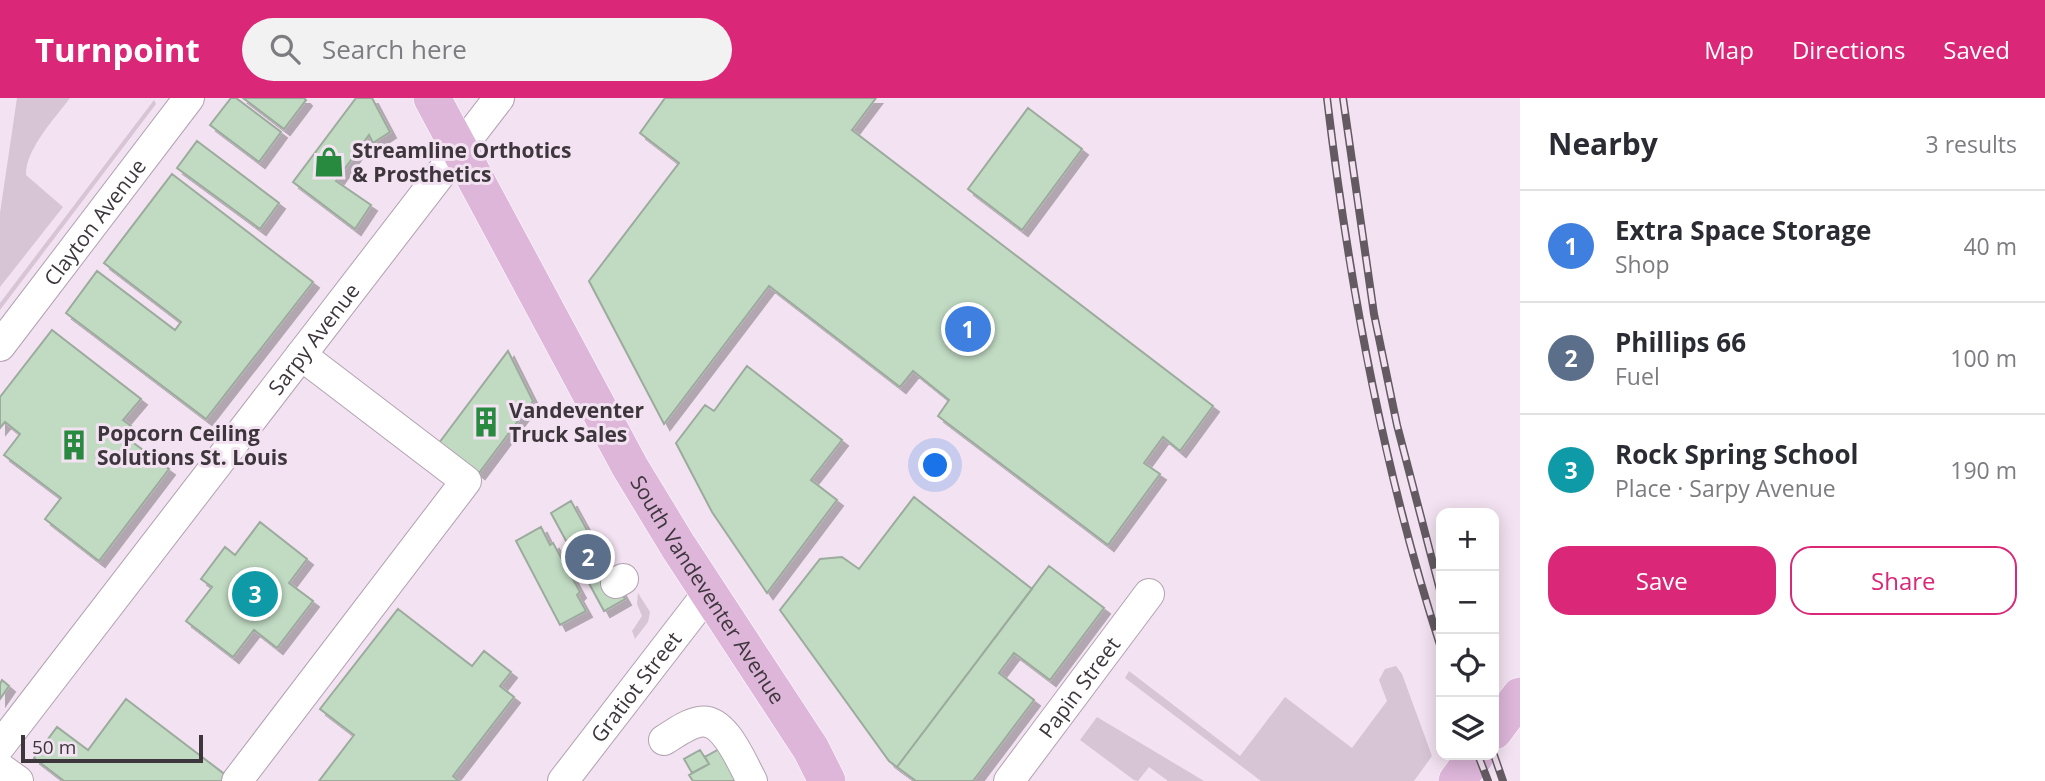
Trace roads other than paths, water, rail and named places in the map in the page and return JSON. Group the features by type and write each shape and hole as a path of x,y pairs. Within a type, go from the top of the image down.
{"main road":[{"name":"South Vandeventer Avenue","path":"432,98 630,467 708,593 804,737 827,781"},
{"path":"1499,725 1520,696"},
{"path":"1457,781 1472,760"}],"street":[{"name":"Clayton Avenue","path":"0,345 189,98"},
{"name":"Sarpy Avenue","path":"0,746 499,98"},
{"path":"237,781 466,481 301,355"},
{"name":"Gratiot Street","path":"563,781 708,593"},
{"name":"Papin Street","path":"1009,781 1149,594"},
{"path":"664,740 697,722 713,723 724,733 752,781"},
{"path":"0,768 18,781"}],"railway":[{"path":"1327,98 1357,307 1385,445 1437,634"},
{"path":"1343,98 1374,314 1397,425 1436,575"},
{"path":"1480,760 1488,781"},
{"path":"1496,760 1503,781"}],"place":[{"name":"Streamline Orthotics & Prosthetics","path":"329,162"},
{"name":"Extra Space Storage","path":"968,329"},
{"name":"Vandeventer Truck Sales","path":"486,422"},
{"name":"Popcorn Ceiling Solutions St. Louis","path":"74,445"},
{"name":"Phillips 66","path":"588,557"},
{"name":"Rock Spring School","path":"255,594"}]}
